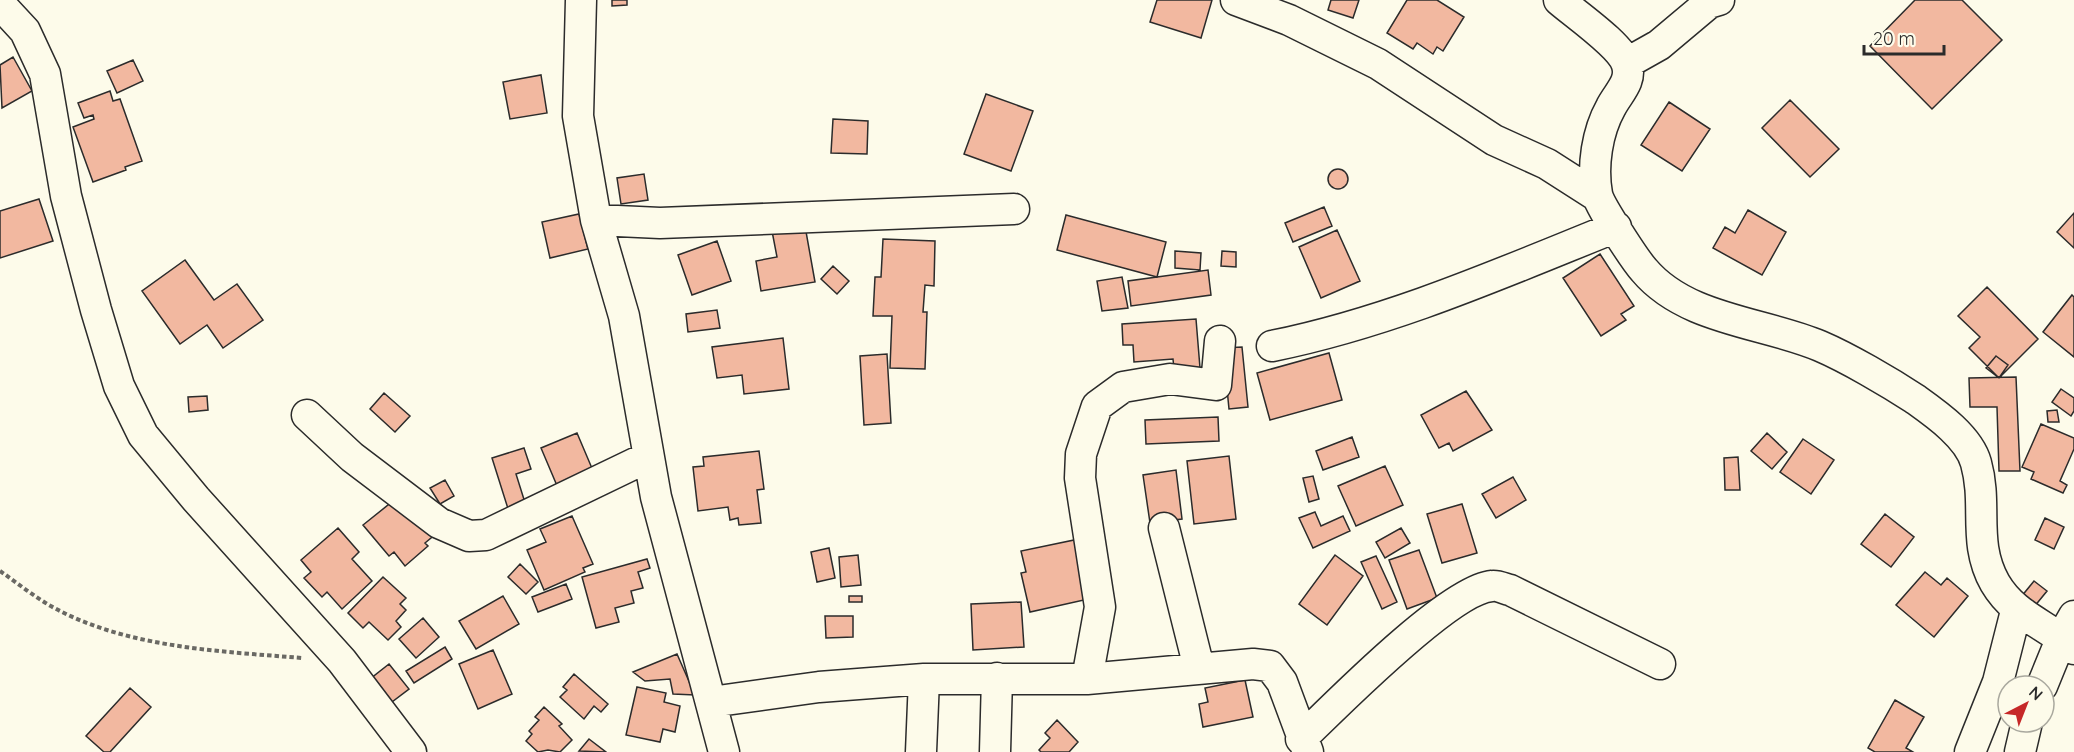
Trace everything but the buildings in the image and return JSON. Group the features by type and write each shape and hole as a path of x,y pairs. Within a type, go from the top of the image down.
{"street":[{"path":"581,0 578,116 596,220 624,316 648,457 672,563 724,752"},
{"path":"1236,0 1289,21 1378,64 1494,140 1547,164 1597,196 1644,270 1665,290 1689,303 1820,346 1915,399 1951,428 1965,444 1976,462 1981,500 1982,554 1996,584 2016,611 2070,634 2048,674"},
{"path":"1559,0 1618,51 1627,63 1629,78 1599,132 1597,196"},
{"path":"1627,63 1659,45 1709,3 1719,0"},
{"path":"0,4 24,31 45,74 66,196 96,310 119,386 143,435 196,499 342,661 411,752"},
{"path":"596,220 660,223 1014,208"},
{"path":"1272,346 1320,336 1470,286 1616,227"},
{"path":"1087,679 1100,607 1080,478 1081,454 1097,406 1123,387 1170,379 1216,385 1220,341"},
{"path":"308,415 352,457 439,523 469,536 486,535 648,457"},
{"path":"1164,528 1199,668"},
{"path":"711,702 819,687 924,679 1087,679 1252,664 1269,666 1282,682 1305,745 1410,638 1480,589 1493,586 1510,590 1660,664"},
{"path":"1970,752 1998,682 2016,611"},
{"path":"995,752 997,678"},
{"path":"921,752 924,679"},
{"path":"2020,752 2024,734"}],"path":[{"path":"0,571 50,605 98,626 141,638 228,652 342,661"}]}
